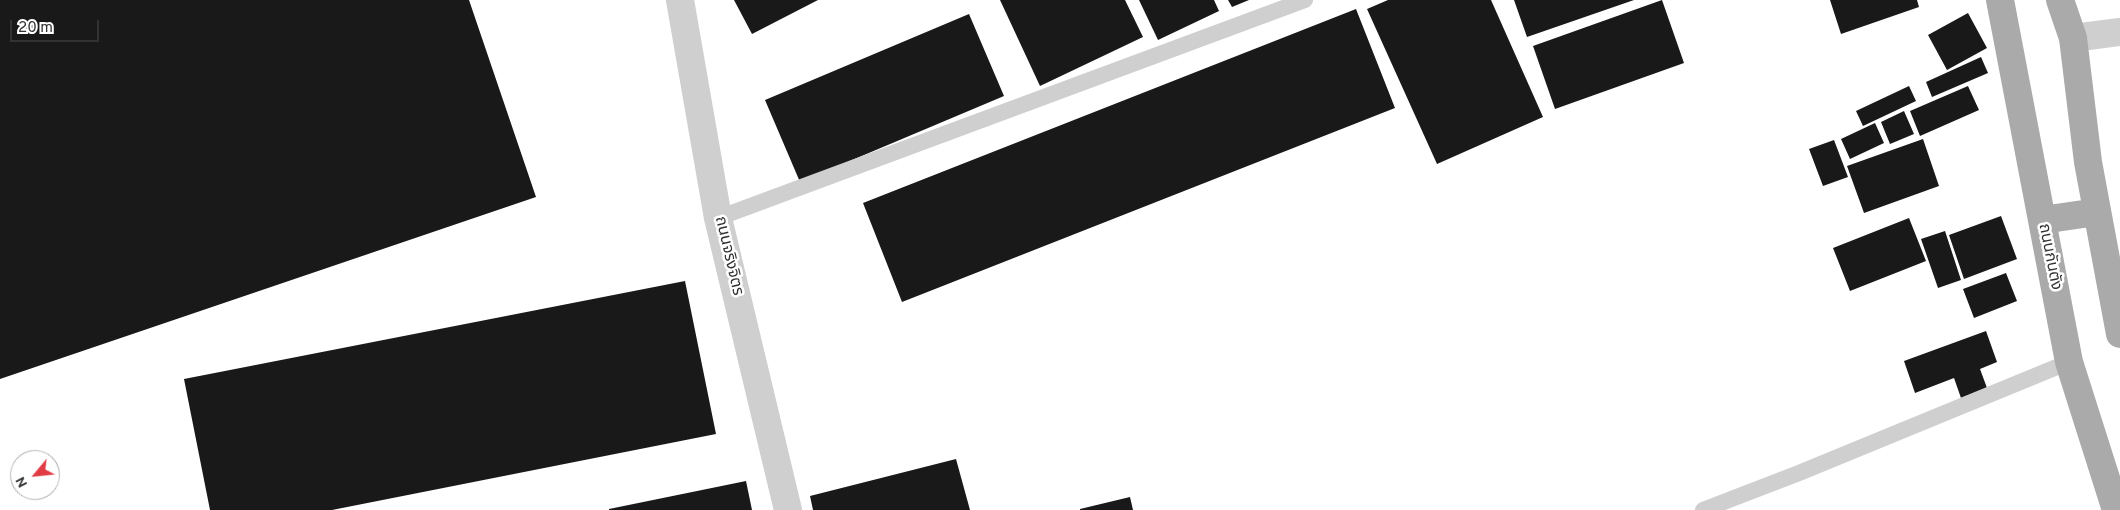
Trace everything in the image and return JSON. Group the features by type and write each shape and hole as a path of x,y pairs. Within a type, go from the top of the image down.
{"main road":[{"name":"ถนนกันตัง","path":"2000,0 2068,362 2116,510"},
{"path":"2060,0 2073,38 2088,162 2097,212 2115,286 2120,334"},
{"path":"2042,220 2097,212"}],"street":[{"name":"ถนนจริงจิตร","path":"680,0 718,218 788,510"},
{"path":"2073,38 2120,32"}],"lane":[{"path":"718,218 1305,0"},
{"path":"1703,510 2068,362"}],"building":[{"path":"0,0 469,0 536,197 0,379"},
{"path":"734,0 818,0 752,34"},
{"path":"1000,0 1125,0 1143,37 1040,86"},
{"path":"1139,0 1214,0 1219,11 1158,40"},
{"path":"1228,0 1249,0 1232,7"},
{"path":"1388,0 1491,0 1543,117 1437,164 1367,9"},
{"path":"1514,0 1634,0 1527,37"},
{"path":"1662,0 1684,63 1555,109 1533,46"},
{"path":"1830,0 1917,0 1919,7 1841,34"},
{"path":"1356,9 1395,108 902,302 863,203"},
{"path":"1968,13 1987,48 1947,70 1928,35"},
{"path":"969,14 1004,96 800,182 765,100"},
{"path":"1981,57 1988,73 1932,97 1926,82"},
{"path":"1909,86 1916,101 1863,126 1856,111"},
{"path":"1968,86 1979,110 1920,136 1910,111"},
{"path":"1904,111 1914,134 1890,144 1881,122"},
{"path":"1875,123 1884,143 1850,159 1841,139"},
{"path":"1923,139 1939,186 1864,213 1847,166"},
{"path":"1834,140 1848,177 1823,186 1809,149"},
{"path":"2001,216 2017,259 1964,279 1949,235"},
{"path":"1909,218 1926,261 1850,291 1833,248"},
{"path":"1945,231 1961,280 1938,288 1921,239"},
{"path":"2006,273 2017,301 1974,318 1963,289"},
{"path":"685,281 716,434 332,510 210,510 184,379"},
{"path":"1986,331 1997,362 1980,369 1987,388 1961,398 1954,378 1915,393 1904,361"},
{"path":"956,459 970,510 813,510 810,496"},
{"path":"746,481 752,510 609,510 609,509"},
{"path":"1130,497 1133,510 1080,510 1080,509"}]}
